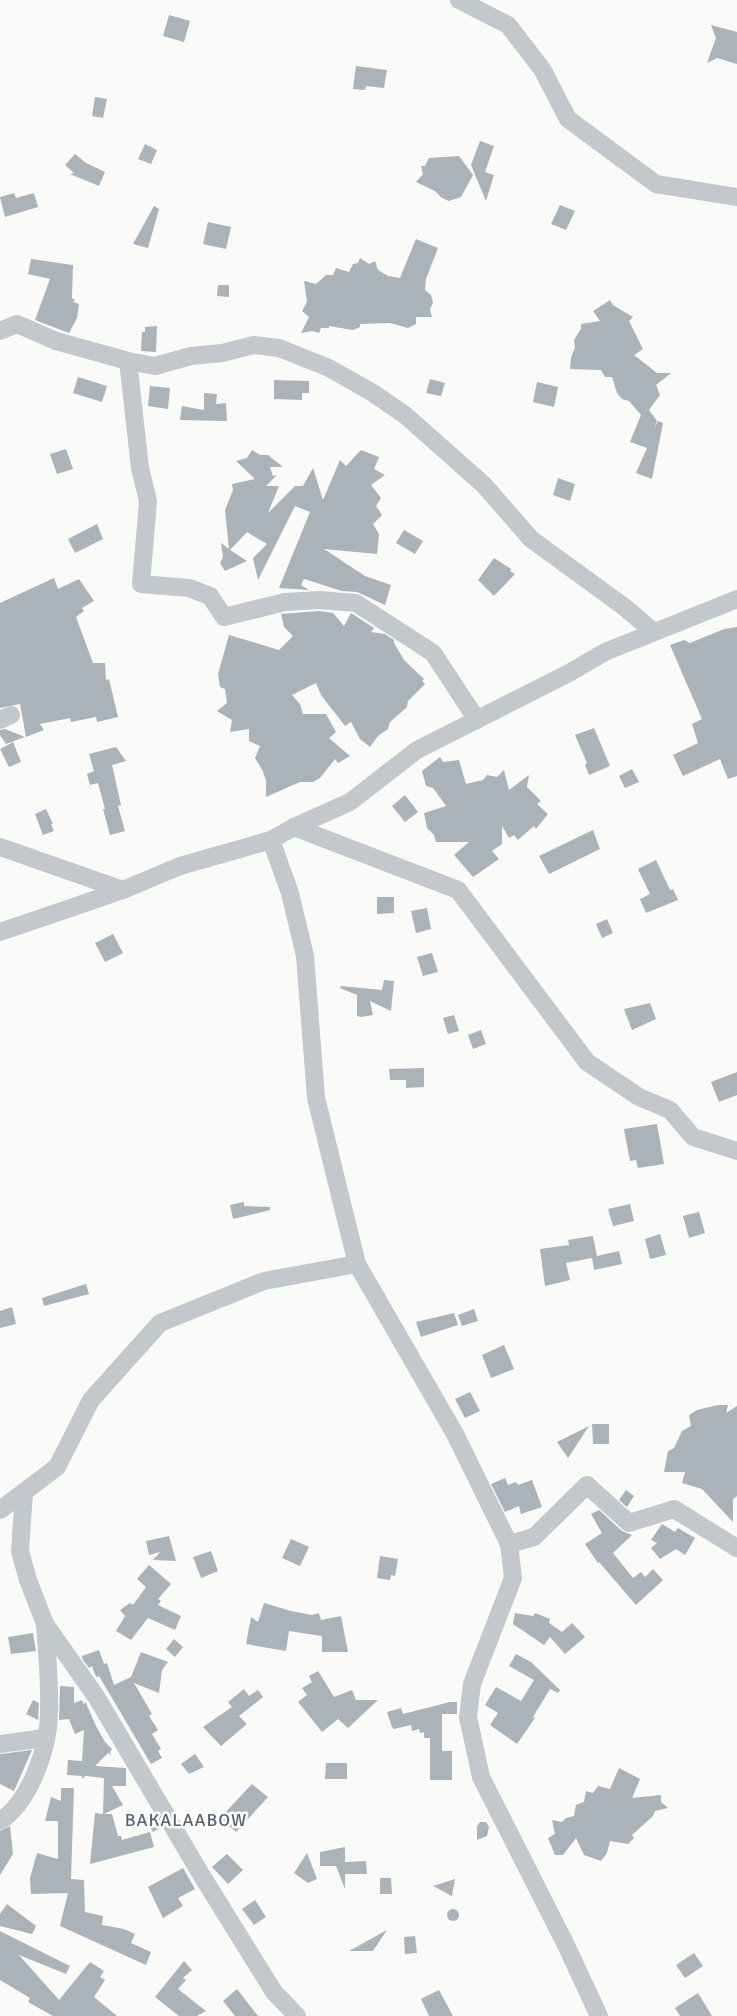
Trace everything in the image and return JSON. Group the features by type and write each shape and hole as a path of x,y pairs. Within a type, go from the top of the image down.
{"street":[{"path":"459,0 508,25 542,69 568,119 656,184 737,197"},
{"path":"0,332 17,324 56,341 128,361 155,366 191,356 222,353 254,345 279,348 329,368 373,392 405,415 484,485 531,539 623,606 654,632"},
{"path":"128,361 140,468 148,501 141,584 196,590 210,596 224,617 285,602 319,600 356,603 433,653 477,720"},
{"path":"0,932 123,890 180,866 271,840 294,827 350,802 417,750 605,652 737,599"},
{"path":"294,827 458,890 588,1062 639,1097 670,1110 693,1137 737,1151"},
{"path":"271,840 290,893 305,956 316,1098 357,1264 455,1434 509,1544 513,1578 472,1684 468,1717 481,1777 566,1944 599,2016"},
{"path":"0,847 123,890"},
{"path":"0,1510 57,1467 91,1400 160,1323 264,1280 357,1264"},
{"path":"509,1544 534,1537 587,1485 628,1523 674,1508 737,1548"},
{"path":"24,1492 20,1551 28,1580 45,1624 97,1698 202,1876 274,1992 297,2016"},
{"path":"0,1821 11,1814 29,1786 42,1755 49,1713 45,1624"},
{"path":"0,1744 45,1738"}],"building":[{"path":"169,15 190,21 184,42 163,36"},
{"path":"711,25 737,32 737,64 717,58 707,63 716,38"},
{"path":"356,66 387,70 384,88 366,86 365,90 353,89"},
{"path":"95,97 107,99 103,118 92,116"},
{"path":"480,141 494,146 485,172 494,175 486,201 471,165"},
{"path":"145,144 157,150 151,164 138,159"},
{"path":"75,154 86,163 105,172 99,186 70,174 74,173 65,165"},
{"path":"459,156 473,175 461,197 449,201 442,198 435,191 416,182 423,174 421,166 425,166 429,158"},
{"path":"14,193 16,198 34,193 38,207 5,217 0,197"},
{"path":"560,205 575,211 566,230 551,224"},
{"path":"154,206 159,209 148,248 133,244"},
{"path":"208,222 231,227 226,249 203,244"},
{"path":"416,239 438,248 426,279 425,290 431,295 433,303 430,309 432,317 416,317 416,324 408,328 390,323 360,324 360,327 353,330 329,326 329,328 321,328 319,333 312,331 301,333 309,317 302,311 307,302 304,281 316,284 326,275 333,275 336,268 349,272 353,264 358,263 360,258 369,264 375,261 378,270 388,276 400,278"},
{"path":"31,259 73,265 72,298 75,300 73,302 79,304 77,318 69,333 35,320 50,279 28,274"},
{"path":"218,285 229,285 229,297 217,296"},
{"path":"610,300 613,305 633,317 629,321 643,349 634,355 657,373 671,373 656,385 660,395 649,410 657,421 654,429 658,421 663,423 652,479 636,473 647,448 630,442 641,415 629,401 622,399 617,393 612,377 605,377 601,370 570,369 575,347 574,340 581,329 581,324 600,321 593,311"},
{"path":"157,326 156,352 141,351 142,332 145,332 145,327"},
{"path":"78,377 107,386 102,402 73,393"},
{"path":"430,379 445,383 441,396 426,393"},
{"path":"274,380 309,381 309,393 302,393 302,400 274,399"},
{"path":"537,382 558,387 554,407 533,402"},
{"path":"150,386 170,388 168,409 148,406"},
{"path":"204,393 217,394 216,404 226,403 227,421 180,420 182,406 204,410"},
{"path":"66,449 73,469 57,474 50,454"},
{"path":"252,450 260,455 268,455 283,467 270,467 273,476 277,475 266,486 279,486 268,513 295,486 303,486 313,468 323,500 340,460 346,466 361,450 379,457 374,469 385,475 371,485 381,498 376,506 382,515 373,524 379,534 377,554 324,549 365,576 391,585 385,605 357,592 342,591 304,579 301,585 309,590 279,588 310,512 295,506 258,580 253,558 267,544 247,532 230,550 247,561 225,571 220,563 223,557 221,543 229,549 225,510 233,490 232,484 255,479 236,461 247,458"},
{"path":"558,478 575,484 570,501 553,495"},
{"path":"97,524 103,539 75,553 68,539"},
{"path":"404,530 423,541 415,554 396,543"},
{"path":"494,558 511,569 510,571 515,574 494,596 478,580"},
{"path":"54,578 58,589 79,579 94,601 82,608 84,611 76,617 93,663 105,663 106,680 109,679 118,717 97,722 96,717 71,722 70,718 40,724 44,730 26,737 20,704 0,708 0,603"},
{"path":"319,611 333,613 344,626 351,613 374,628 371,632 385,634 394,640 404,660 424,679 422,681 425,684 408,701 407,707 390,722 388,729 378,736 370,747 360,739 351,722 345,726 321,695 316,683 292,695 300,704 303,714 326,714 336,732 329,738 350,756 338,763 335,759 320,778 313,782 300,782 266,797 266,780 255,758 260,746 249,741 249,729 230,732 232,720 217,711 227,703 225,689 220,687 218,674 229,635 279,650 293,636 284,627 281,614"},
{"path":"737,627 737,776 728,779 720,759 683,776 673,755 698,743 692,724 702,719 670,645 684,640 690,643 724,629"},
{"path":"594,728 610,766 589,775 585,765 587,763 575,735"},
{"path":"5,729 25,737 6,744 0,735 0,730"},
{"path":"13,742 21,762 9,767 0,749"},
{"path":"116,747 126,761 112,765 121,805 118,806 125,831 110,835 98,783 90,785 87,774 94,771 89,754"},
{"path":"440,757 443,762 459,760 466,784 483,780 487,775 497,777 504,770 509,790 529,775 527,787 541,801 537,804 548,814 536,829 534,826 518,840 514,835 509,838 502,826 502,844 492,851 499,859 473,877 454,855 469,842 436,842 434,835 427,828 424,813 446,806 433,788 426,786 422,771"},
{"path":"632,769 639,782 625,788 619,776"},
{"path":"405,795 418,812 405,822 392,806"},
{"path":"46,809 54,831 43,835 35,814"},
{"path":"593,830 600,849 549,874 539,856"},
{"path":"656,860 670,890 673,889 678,900 646,913 640,899 650,894 638,869"},
{"path":"377,897 394,897 394,913 377,914"},
{"path":"427,908 431,929 416,933 411,911"},
{"path":"607,919 613,933 602,938 596,924"},
{"path":"113,934 123,953 105,962 95,943"},
{"path":"432,953 438,972 423,976 417,957"},
{"path":"384,980 394,981 391,1011 370,1001 373,1015 357,1016 357,995 340,988 341,986 382,990"},
{"path":"650,1003 656,1019 632,1030 624,1009"},
{"path":"454,1015 459,1031 448,1034 443,1018"},
{"path":"481,1030 486,1044 473,1049 468,1035"},
{"path":"424,1068 424,1087 406,1088 406,1080 390,1080 389,1069"},
{"path":"737,1072 737,1095 719,1102 711,1082"},
{"path":"657,1124 664,1164 638,1168 636,1160 630,1161 624,1129"},
{"path":"244,1202 244,1206 270,1207 270,1210 233,1219 230,1205"},
{"path":"630,1204 634,1221 613,1226 608,1209"},
{"path":"699,1212 705,1233 689,1238 683,1216"},
{"path":"660,1234 666,1255 650,1259 645,1239"},
{"path":"593,1236 597,1256 619,1251 622,1264 594,1270 592,1258 566,1263 570,1280 545,1286 540,1249 569,1245 568,1240"},
{"path":"86,1284 89,1294 44,1306 42,1298"},
{"path":"12,1307 16,1324 0,1328 0,1311"},
{"path":"474,1309 478,1321 462,1326 458,1315"},
{"path":"454,1313 458,1325 421,1337 416,1322"},
{"path":"504,1345 514,1369 491,1378 482,1355"},
{"path":"470,1392 480,1411 465,1418 455,1399"},
{"path":"718,1405 728,1405 726,1413 737,1406 737,1496 733,1499 733,1522 702,1489 682,1483 685,1472 664,1472 668,1451 674,1448 682,1431 691,1426 689,1415 697,1410"},
{"path":"592,1424 609,1424 609,1444 593,1444"},
{"path":"589,1426 568,1458 557,1442"},
{"path":"505,1478 508,1485 516,1482 518,1485 532,1480 542,1507 521,1514 519,1506 505,1512 491,1484"},
{"path":"626,1490 634,1496 627,1507 619,1500"},
{"path":"599,1510 622,1531 632,1535 613,1553 633,1578 641,1572 645,1577 653,1569 663,1580 636,1605 598,1563 585,1544 602,1533 591,1514"},
{"path":"662,1524 675,1532 678,1528 695,1538 685,1555 676,1549 660,1559 651,1548 657,1543 651,1540"},
{"path":"169,1536 176,1561 153,1560 160,1552 149,1555 146,1541"},
{"path":"291,1539 309,1547 300,1566 282,1558"},
{"path":"211,1551 218,1571 201,1578 193,1557"},
{"path":"380,1556 398,1559 395,1576 391,1575 390,1580 377,1578"},
{"path":"149,1565 171,1584 158,1599 161,1601 158,1605 181,1616 175,1630 148,1618 131,1640 116,1631 125,1616 120,1610 130,1603 133,1605 146,1587 137,1579"},
{"path":"264,1603 312,1615 319,1613 321,1620 341,1616 348,1652 322,1652 322,1636 289,1631 286,1651 246,1644 251,1617 258,1622"},
{"path":"515,1613 533,1616 535,1613 550,1619 549,1623 562,1632 572,1623 585,1637 565,1654 550,1637 544,1645 513,1624"},
{"path":"33,1633 36,1651 11,1654 8,1637"},
{"path":"174,1639 183,1647 175,1657 166,1649"},
{"path":"99,1650 104,1664 107,1663 114,1685 131,1677 141,1652 168,1662 162,1670 159,1693 134,1683 152,1714 149,1716 158,1730 152,1734 161,1749 158,1751 162,1758 151,1764 99,1676 96,1677 92,1666 89,1668 83,1660 82,1656"},
{"path":"516,1654 531,1662 560,1690 558,1693 550,1689 533,1717 535,1718 517,1744 490,1725 498,1713 485,1705 496,1687 521,1701 534,1680 509,1666"},
{"path":"318,1671 334,1697 352,1690 356,1700 378,1700 348,1728 338,1719 322,1732 298,1702 307,1695 302,1688 312,1682 309,1676"},
{"path":"60,1686 74,1687 74,1703 82,1700 84,1705 85,1701 105,1742 112,1749 111,1755 108,1753 95,1766 126,1768 126,1786 112,1786 123,1805 104,1814 112,1814 118,1836 121,1836 122,1840 150,1832 154,1847 90,1864 95,1813 103,1814 104,1778 85,1776 82,1779 82,1776 67,1775 68,1760 82,1761 84,1730 75,1734 69,1719 59,1720"},
{"path":"244,1689 249,1696 258,1690 263,1697 239,1716 247,1724 221,1746 203,1727 232,1707 228,1702"},
{"path":"33,1700 39,1703 38,1720 26,1714"},
{"path":"450,1702 457,1702 457,1714 442,1714 442,1751 452,1751 452,1780 430,1780 430,1738 424,1738 424,1732 420,1733 419,1729 412,1731 411,1725 394,1729 387,1712 401,1708 403,1714"},
{"path":"32,1750 14,1791 0,1784 0,1754"},
{"path":"195,1754 204,1767 189,1774 181,1764"},
{"path":"326,1763 347,1763 347,1779 325,1779"},
{"path":"619,1768 640,1779 632,1798 661,1795 661,1802 668,1808 655,1811 653,1816 632,1835 634,1838 628,1844 610,1841 607,1853 601,1861 584,1855 576,1838 563,1855 555,1855 548,1838 555,1834 552,1820 562,1822 566,1818 574,1816 576,1805 584,1802 586,1791 593,1793 598,1786 610,1789"},
{"path":"252,1784 268,1797 236,1832 220,1818"},
{"path":"61,1788 74,1788 71,1879 84,1880 85,1912 103,1916 102,1925 124,1929 135,1934 131,1943 151,1952 146,1965 60,1926 68,1893 31,1894 30,1878 37,1853 58,1859 58,1821 45,1821 51,1797 61,1801"},
{"path":"153,1814 161,1827 153,1832 144,1819"},
{"path":"480,1822 486,1822 489,1827 487,1836 477,1840 477,1826"},
{"path":"10,1826 13,1854 0,1875 0,1831"},
{"path":"345,1847 345,1862 366,1861 367,1874 345,1874 345,1889 336,1866 320,1866 320,1852"},
{"path":"307,1853 317,1879 308,1883 294,1873"},
{"path":"227,1854 243,1870 228,1884 212,1867"},
{"path":"183,1868 195,1889 178,1898 183,1906 163,1918 148,1887"},
{"path":"380,1878 391,1878 392,1894 380,1894"},
{"path":"455,1879 452,1896 433,1886"},
{"path":"255,1900 266,1917 254,1925 242,1909"},
{"path":"7,1904 36,1926 32,1934 0,1926 0,1914"},
{"path":"451,1909 455,1909 459,1915 455,1921 451,1921 447,1917 447,1913"},
{"path":"387,1930 373,1951 349,1951"},
{"path":"0,1931 70,1966 66,1974 19,1955 59,2000 90,1962 104,1971 100,1977 105,1980 94,1997 117,2016 53,2016 28,2002 30,1998 0,1980"},
{"path":"415,1936 417,1953 405,1954 404,1937"},
{"path":"694,1953 703,1966 685,1978 676,1965"},
{"path":"184,1961 192,1970 183,1978 186,1980 178,1989 206,2011 197,2016 179,2016 155,1997"},
{"path":"237,1989 258,2016 235,2016 223,2001"},
{"path":"439,1990 453,2016 429,2016 421,1999"},
{"path":"698,1993 712,2016 680,2016 675,2008"}],"district":[{"name":"BAKALAABOW","path":"186,1820"}]}
